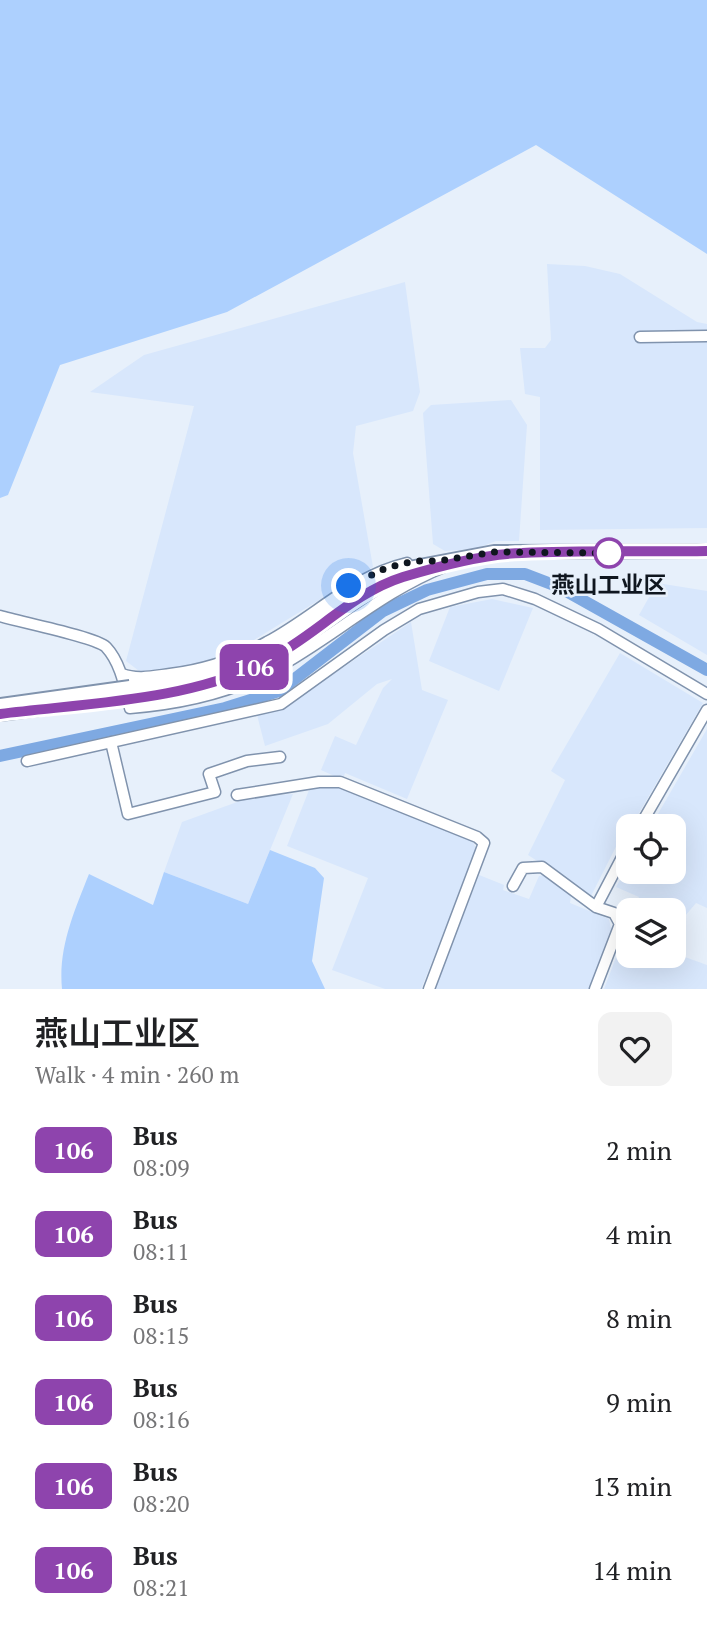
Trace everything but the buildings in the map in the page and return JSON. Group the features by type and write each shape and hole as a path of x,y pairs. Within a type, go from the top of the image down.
{"main road":[{"path":"0,714 131,692 240,664 294,635 366,585 404,569 442,564 494,552 707,551"},
{"path":"0,705 131,692"}],"street":[{"path":"640,337 707,336"},
{"path":"122,674 139,678 178,673 237,656 269,642 349,586 386,568 414,561 442,564"},
{"path":"0,616 45,630 93,638 106,647 122,674 130,708 199,698 240,686 275,668 399,587 442,564"},
{"path":"27,761 281,704 384,630 419,609 478,592 503,589 536,599 598,629 707,694"},
{"path":"647,814 707,710"},
{"path":"111,743 128,814 215,792 209,774 247,761 280,757"},
{"path":"237,795 319,782 340,782 477,837 484,843 429,989"},
{"path":"513,886 523,868 542,867 596,907 614,913 620,924 595,989"},
{"path":"596,907 616,869"}],"shaded area":[{"path":"0,0 707,0 707,254 536,145 227,312 60,365 8,495 0,498"},
{"path":"547,264 585,266 620,274 697,322 707,324 707,528 540,530 540,397 525,394 520,348 545,348 551,340"},
{"path":"405,282 420,392 413,411 356,426 353,453 373,567 241,648 201,663 143,674 126,661 194,406 90,392 144,355"},
{"path":"511,400 527,425 519,541 496,541 475,549 445,551 433,544 423,413 431,405"},
{"path":"657,583 707,591 707,655 639,615"},
{"path":"492,599 533,608 499,691 429,661 450,607"},
{"path":"411,622 422,690 448,700 407,799 345,773 343,780 321,770 335,736 356,745 383,688 392,679 377,684 328,724 265,746 257,715 284,707"},
{"path":"620,653 703,703 638,814 616,814 616,847 591,896 528,855 565,780 551,771"},
{"path":"707,729 707,908 696,903 686,915 686,898 639,898 616,887 618,884 686,884 686,814 658,814"},
{"path":"321,785 338,787 471,838 477,850 421,989 385,989 332,970 368,878 287,846 309,790"},
{"path":"293,794 248,904 164,872 182,822 251,797"},
{"path":"270,850 315,868 324,878 312,961 325,989 62,989 65,945 89,874 153,905 164,872 248,904"},
{"path":"479,875 504,885 503,890 529,899 539,876 544,875 571,896 570,903 609,919 612,933 589,989 435,989"},
{"path":"686,957 707,965 707,989 604,989 616,958 616,968 686,968"}],"waterway":[{"path":"0,756 225,708 279,691 383,611 427,590 487,574 525,574 559,587 707,670"}],"bus line":[{"name":"106","path":"0,714 167,692 224,679 268,661 297,644 369,592 386,583 446,566 519,553 707,551"}],"place":[{"name":"燕山工业区","path":"609,553"}],"route":[{"path":"349,586 386,568 414,561 438,561 494,552 609,553"}]}
